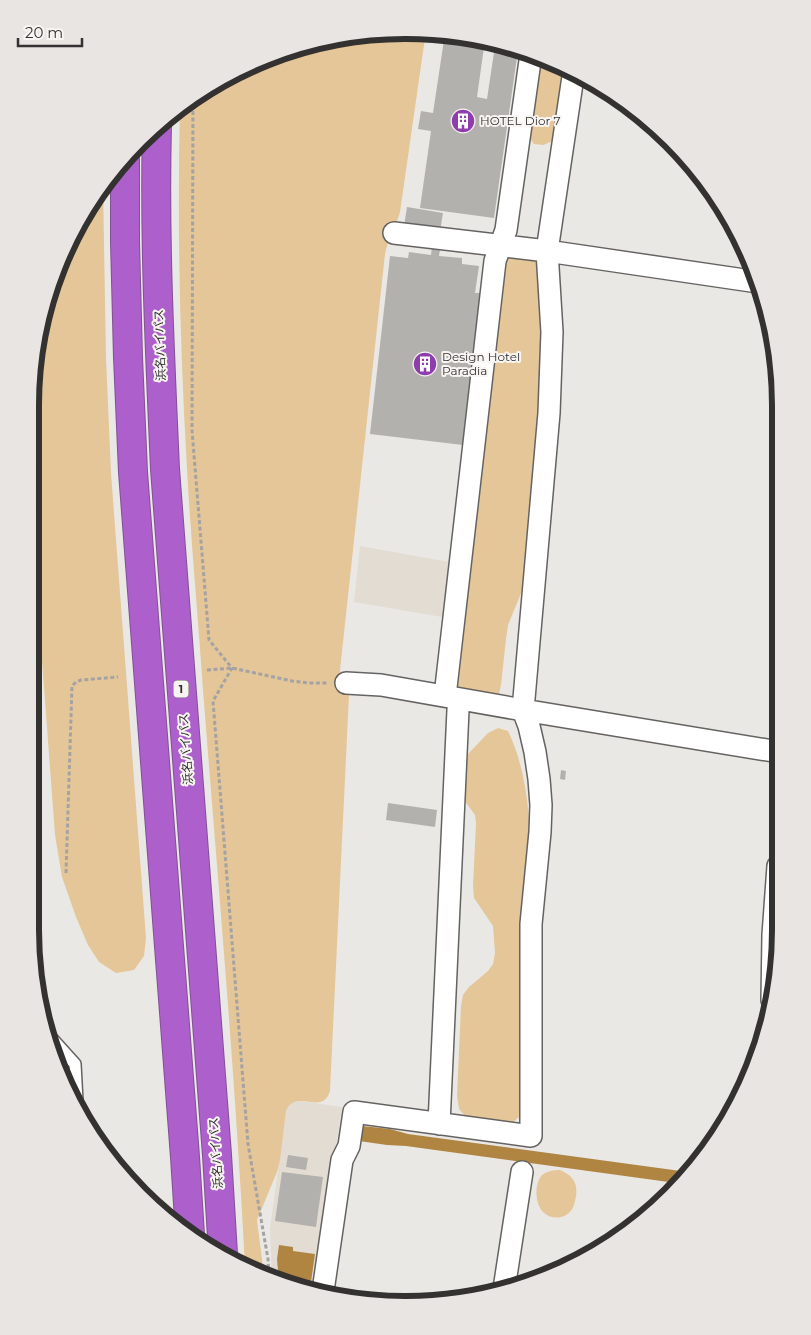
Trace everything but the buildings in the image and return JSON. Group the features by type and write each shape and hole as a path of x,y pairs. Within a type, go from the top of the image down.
{"highway":[{"name":"浜名バイパス","path":"157,136 157,242 165,470 223,1247"},
{"path":"125,170 127,338 133,472 186,1157 190,1225"}],"street":[{"path":"439,1124 458,710 453,698 495,261 506,230 530,61"},
{"path":"324,1287 342,1160 349,1146 354,1112 531,1136 531,924 540,832 540,806 535,752 523,710 551,380 552,332 547,251 573,79"},
{"path":"394,233 547,251 750,281"},
{"path":"346,683 381,685 772,751"},
{"path":"505,1282 522,1172"}],"lane":[{"path":"57,1044 75,1064 76,1091"}],"path":[{"path":"193,107 192,430 209,640 232,668"},
{"path":"232,668 213,702 248,1144 269,1269"},
{"path":"207,670 232,668 300,682 346,683"},
{"path":"66,873 70,692 72,686 81,680 118,678"}],"shaded area":[{"path":"425,40 400,212 385,254 340,670 349,695 330,1091 321,1102 296,1101 290,1104 286,1111 277,1172 257,1220 263,1267 245,1259 231,1050 190,524 181,334 180,117 222,88 265,67 311,51 358,42"},
{"path":"536,63 565,76 553,141 543,145 534,144 528,136"},
{"path":"103,199 106,358 111,473 146,938 144,956 134,970 116,973 99,962 88,945 62,877 55,835 39,616 40,382 46,334 58,288 77,243"},
{"path":"512,255 534,258 539,264 544,372 524,586 508,625 501,685 499,694 493,698 460,692 455,684 506,260"},
{"path":"360,546 455,563 448,618 354,602"},
{"path":"498,728 508,731 521,768 528,807 530,833 523,1105 520,1116 511,1124 467,1118 459,1109 457,1096 463,995 469,987 488,971 493,964 495,953 493,926 474,898 476,823 475,815 462,797 464,762 468,754 488,733"},
{"path":"299,1101 342,1107 316,1285 272,1271 270,1228 286,1111 293,1102"},
{"path":"362,1126 681,1171 671,1182 359,1141"},
{"path":"560,1170 573,1180 576,1193 574,1205 569,1213 556,1218 543,1212 538,1204 536,1194 539,1179 542,1175"},
{"path":"279,1245 293,1247 293,1251 315,1254 311,1284 278,1273 277,1259"}],"place":[{"name":"HOTEL Dior 7","path":"463,121"},
{"name":"Design Hotel Paradia","path":"425,364"}]}
